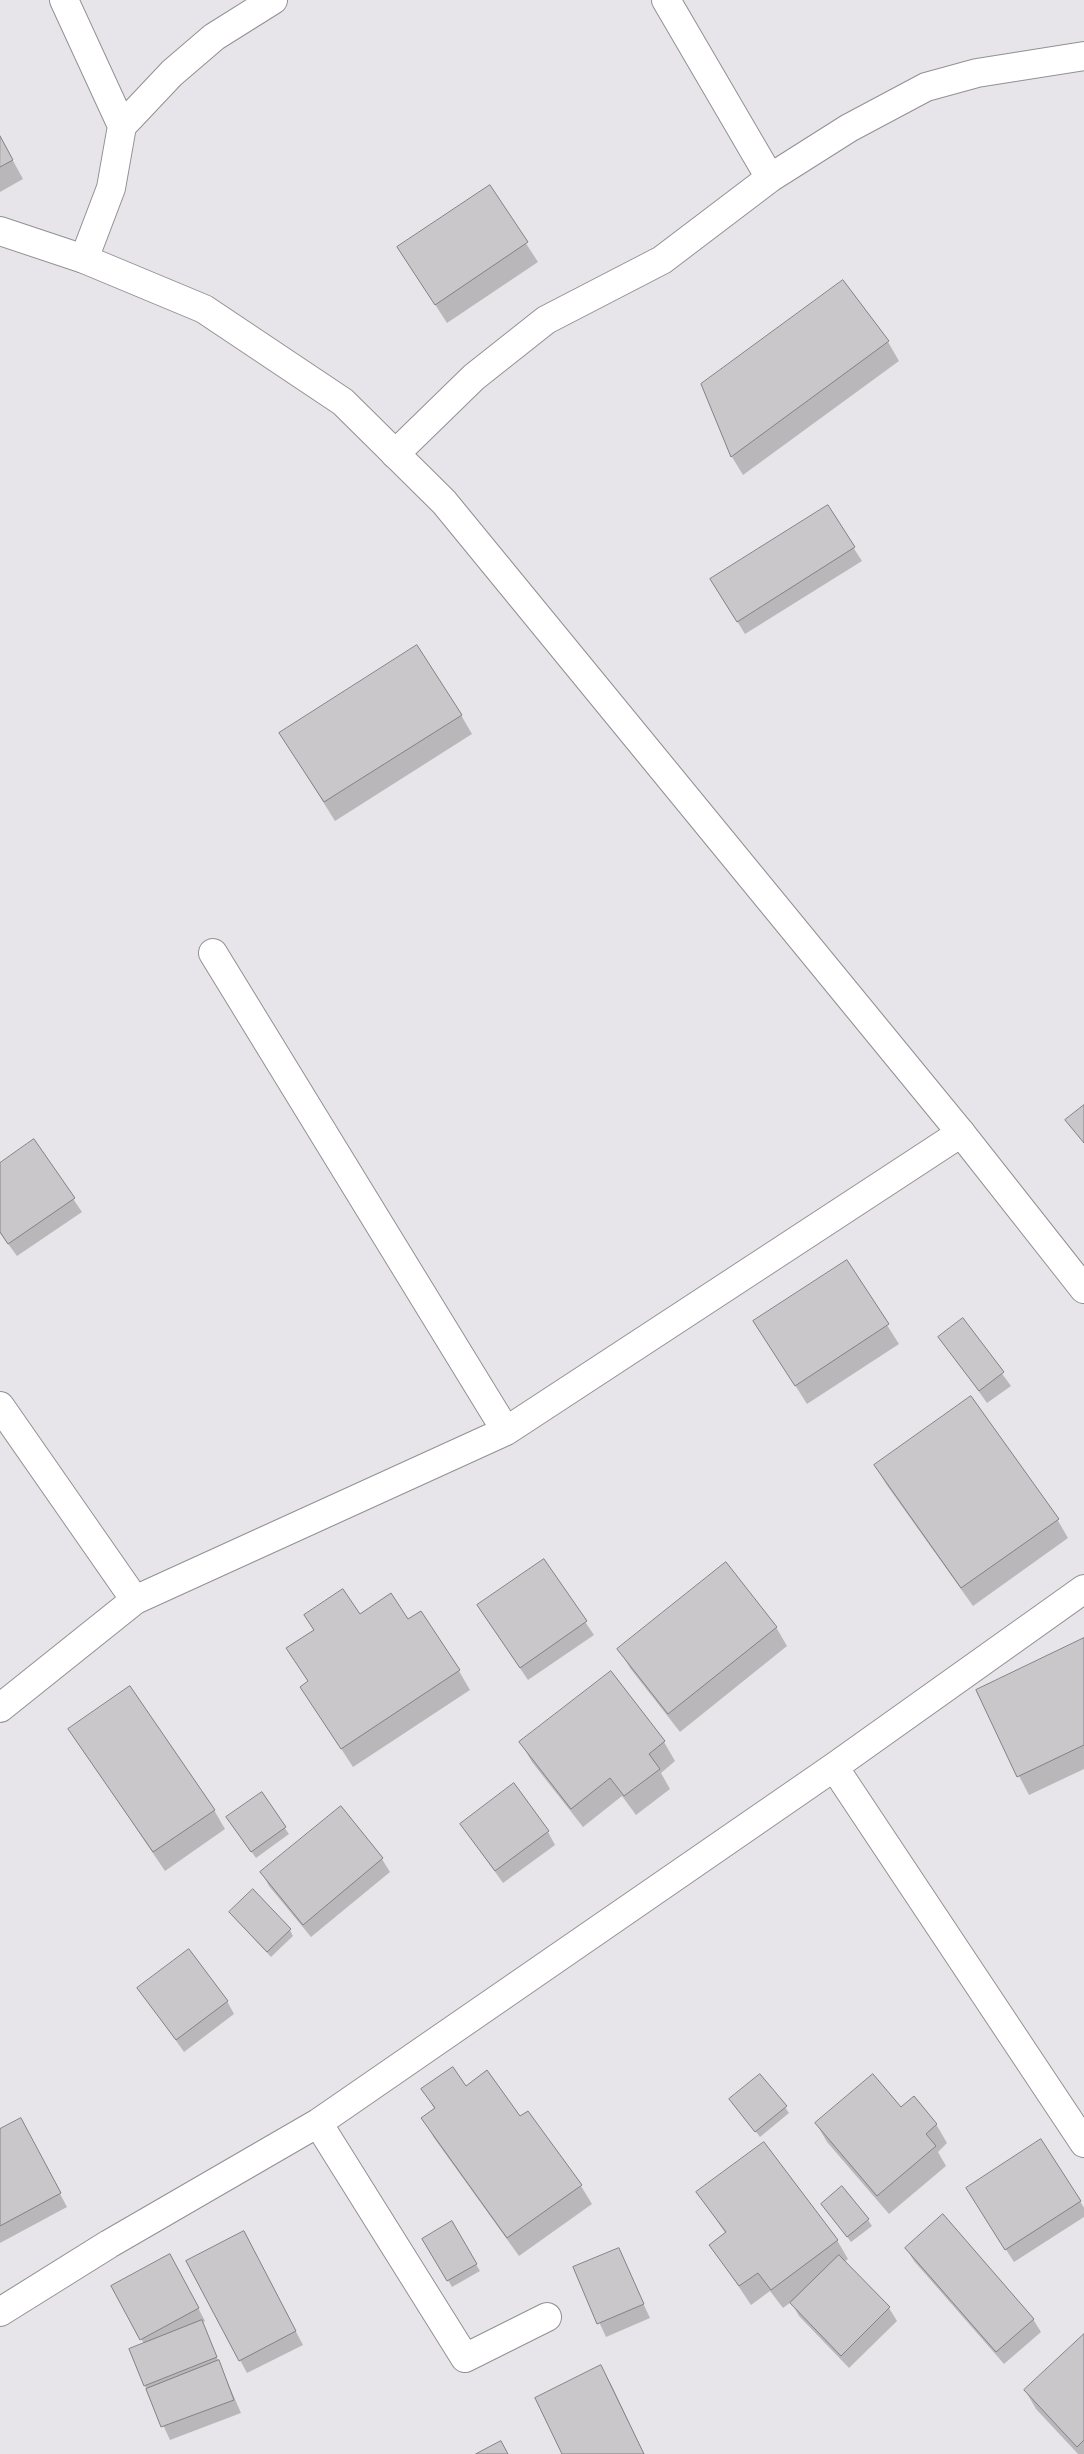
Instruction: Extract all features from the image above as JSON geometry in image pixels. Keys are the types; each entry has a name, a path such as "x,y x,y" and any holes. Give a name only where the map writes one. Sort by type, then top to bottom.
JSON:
{"street":[{"path":"64,0 122,126"},
{"path":"84,259 111,188 122,126 172,73 214,36 273,0"},
{"path":"666,0 770,178"},
{"path":"395,454 474,377 546,320 662,260 770,178 849,128 926,87 977,73 1084,56"},
{"path":"0,231 84,259 204,309 343,402 444,502 961,1133 1084,1289"},
{"path":"213,953 506,1431"},
{"path":"0,1708 135,1600 506,1431 961,1133"},
{"path":"0,1406 135,1600"},
{"path":"0,2312 109,2244 318,2122 834,1767 1084,1589"},
{"path":"834,1767 1084,2143"},
{"path":"318,2122 465,2358 547,2317"}],"building":[{"path":"0,136 13,160 0,167"},
{"path":"490,185 528,242 435,305 397,247"},
{"path":"843,280 889,341 731,457 701,384"},
{"path":"828,505 855,547 737,622 710,579"},
{"path":"417,645 462,715 324,802 279,733"},
{"path":"1084,1105 1084,1143 1065,1120"},
{"path":"34,1139 75,1198 8,1244 0,1232 0,1163"},
{"path":"847,1260 889,1324 795,1386 753,1321"},
{"path":"963,1318 1004,1372 979,1391 938,1337"},
{"path":"971,1396 1059,1519 961,1588 874,1465"},
{"path":"544,1559 587,1621 520,1668 477,1605"},
{"path":"726,1562 777,1627 668,1714 617,1649"},
{"path":"343,1589 360,1614 391,1593 408,1619 421,1611 460,1670 341,1749 300,1687 308,1681 286,1648 314,1630 304,1615"},
{"path":"1084,1638 1084,1745 1017,1777 976,1690"},
{"path":"611,1671 665,1741 649,1754 660,1769 624,1796 610,1778 571,1809 519,1742"},
{"path":"130,1686 215,1810 153,1852 68,1729"},
{"path":"514,1783 549,1831 495,1871 460,1824"},
{"path":"262,1792 286,1827 251,1852 226,1817"},
{"path":"341,1806 383,1858 303,1925 260,1872"},
{"path":"253,1889 291,1929 267,1952 229,1912"},
{"path":"189,1949 228,2001 176,2040 137,1988"},
{"path":"453,2067 466,2086 487,2070 520,2116 528,2111 582,2185 507,2238 421,2118 435,2108 421,2089"},
{"path":"760,2074 787,2106 755,2132 729,2099"},
{"path":"873,2074 901,2107 914,2096 937,2124 926,2134 936,2146 877,2196 815,2123"},
{"path":"21,2118 61,2193 0,2226 0,2129"},
{"path":"1041,2139 1081,2201 1005,2250 966,2188"},
{"path":"764,2142 838,2240 771,2290 758,2273 739,2286 709,2245 726,2232 696,2192"},
{"path":"842,2186 869,2219 847,2237 821,2204"},
{"path":"943,2214 1034,2319 996,2352 905,2248"},
{"path":"452,2221 477,2264 447,2281 422,2239"},
{"path":"244,2231 296,2331 239,2361 186,2261"},
{"path":"619,2248 644,2304 597,2324 573,2267"},
{"path":"170,2254 199,2308 140,2340 111,2286"},
{"path":"839,2255 890,2307 841,2356 790,2303"},
{"path":"202,2320 217,2357 144,2386 129,2349"},
{"path":"1084,2334 1084,2440 1077,2447 1024,2390"},
{"path":"219,2360 234,2400 161,2427 146,2389"},
{"path":"601,2365 644,2454 562,2454 535,2398"},
{"path":"501,2441 508,2454 476,2454"}]}
